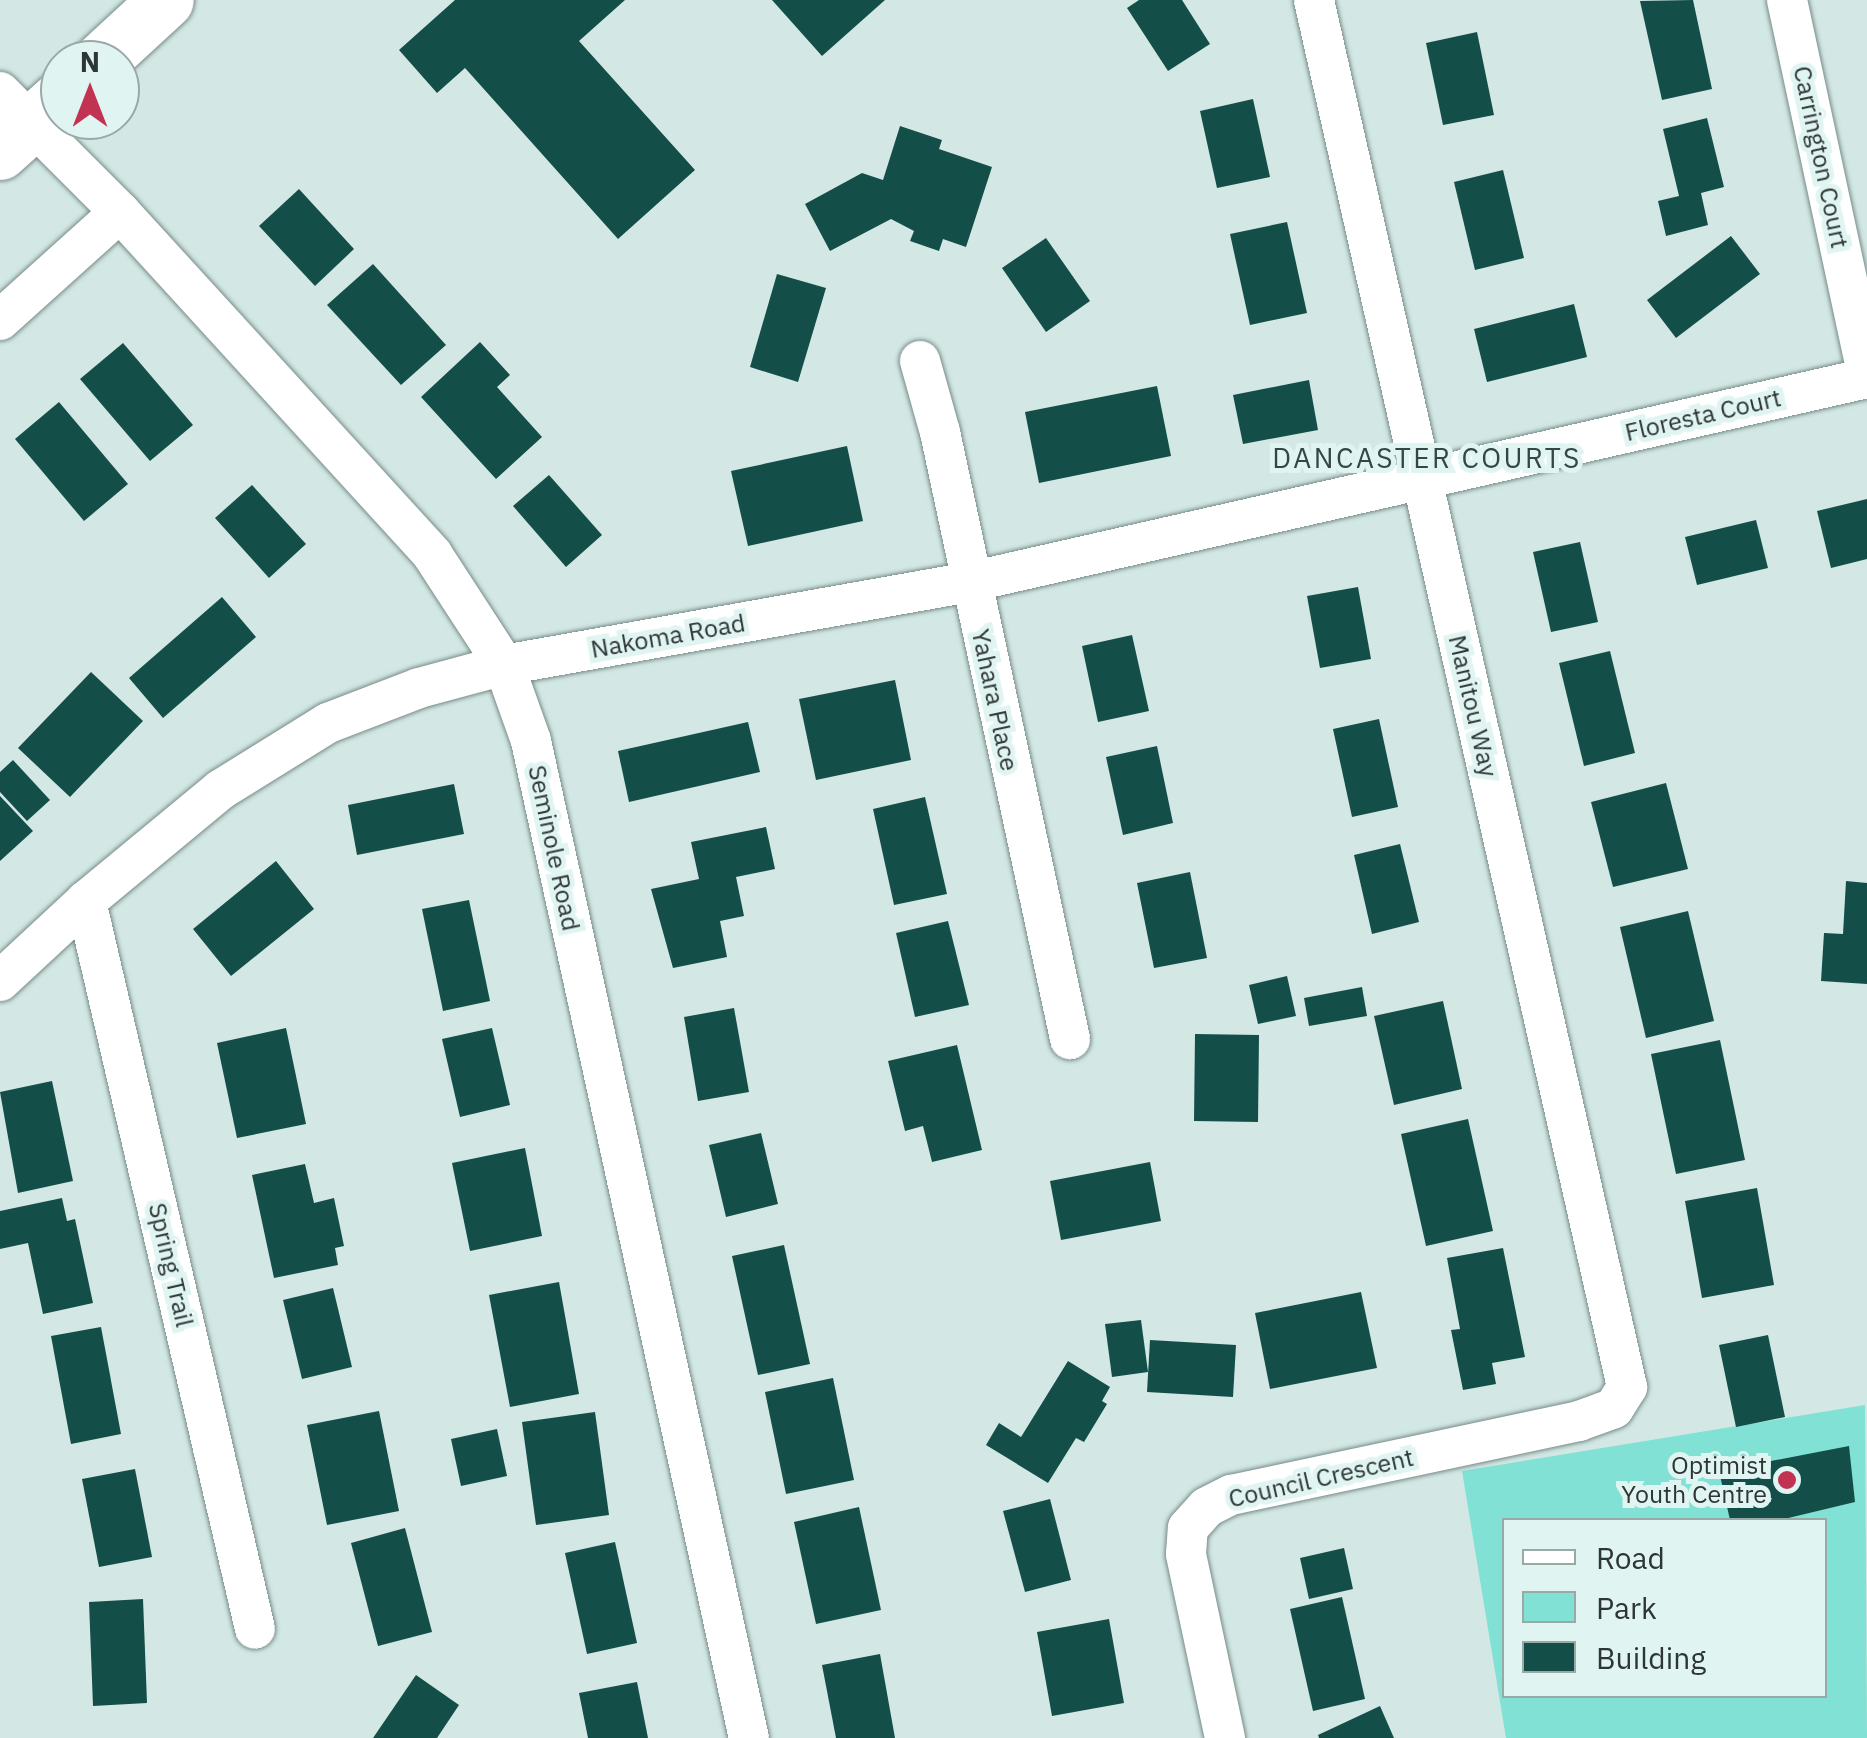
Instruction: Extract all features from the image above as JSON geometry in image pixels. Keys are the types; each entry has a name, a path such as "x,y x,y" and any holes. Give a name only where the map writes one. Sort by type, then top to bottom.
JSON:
{"main road":[{"path":"123,40 166,0"}],"street":[{"name":"Manitou Way","path":"1314,0 1627,1387 1614,1408"},
{"name":"Carrington Court","path":"1787,0 1867,375"},
{"name":"Seminole Road","path":"22,117 120,212 432,554 504,665 531,742 748,1738"},
{"path":"0,320 120,212"},
{"name":"Yahara Place","path":"920,361 940,432 1070,1039"},
{"name":"Floresta Court","path":"1422,479 1867,375"},
{"name":"Nakoma Road","path":"0,982 86,900 220,790 328,723 418,688 504,665 970,582 1422,479"},
{"name":"Spring Trail","path":"86,900 256,1629"},
{"name":"Council Crescent","path":"1225,1738 1186,1554 1188,1528 1208,1506 1231,1495 1579,1421 1614,1408"}],"green space":[{"path":"1865,1405 1867,1738 1506,1738 1462,1471"}],"building":[{"path":"455,0 625,0 579,41 695,170 618,239 465,68 437,93 399,50"},
{"path":"772,0 885,0 822,56"},
{"path":"1139,0 1182,0 1210,44 1168,71 1127,8"},
{"path":"1693,0 1712,89 1662,100 1640,1"},
{"path":"1477,32 1494,115 1443,125 1426,43"},
{"path":"1253,99 1270,177 1217,188 1200,111"},
{"path":"1707,118 1724,187 1701,193 1708,225 1666,236 1658,201 1679,196 1663,129"},
{"path":"900,126 942,140 939,149 992,167 966,247 943,239 939,251 910,241 914,231 891,219 830,251 805,204 862,173 883,180"},
{"path":"1503,170 1524,258 1475,270 1454,182"},
{"path":"299,189 354,249 315,286 259,226"},
{"path":"1287,222 1307,313 1250,325 1230,234"},
{"path":"1731,236 1760,274 1676,338 1647,300"},
{"path":"1046,238 1090,301 1046,332 1002,268"},
{"path":"373,264 446,345 401,385 327,305"},
{"path":"777,274 826,288 798,382 750,367"},
{"path":"1574,304 1587,357 1487,382 1474,329"},
{"path":"480,342 510,375 497,387 542,437 496,479 421,397"},
{"path":"123,343 193,425 150,461 80,379"},
{"path":"1309,380 1318,430 1243,444 1233,395"},
{"path":"1157,386 1171,456 1039,483 1025,412"},
{"path":"59,402 128,484 84,521 15,439"},
{"path":"847,446 863,521 748,546 731,471"},
{"path":"549,475 602,535 566,567 513,506"},
{"path":"252,485 306,544 269,578 215,518"},
{"path":"1867,499 1867,559 1831,568 1817,511"},
{"path":"1756,520 1768,568 1697,585 1685,537"},
{"path":"1580,542 1598,622 1551,632 1533,552"},
{"path":"1358,587 1371,659 1320,668 1307,596"},
{"path":"222,597 256,637 163,718 129,678"},
{"path":"1132,635 1149,711 1098,722 1082,646"},
{"path":"1610,651 1635,753 1584,766 1559,663"},
{"path":"91,672 143,721 70,797 18,748"},
{"path":"895,680 911,760 816,780 799,699"},
{"path":"1379,719 1398,807 1352,817 1333,729"},
{"path":"748,722 760,772 629,802 618,751"},
{"path":"1157,746 1173,823 1123,835 1106,757"},
{"path":"13,760 50,800 27,821 0,792 0,772"},
{"path":"1666,783 1688,869 1613,887 1591,802"},
{"path":"454,784 464,834 357,855 348,805"},
{"path":"0,796 33,831 0,861"},
{"path":"925,797 947,894 894,905 873,809"},
{"path":"766,827 775,869 736,877 744,916 720,921 727,957 673,968 651,889 699,879 691,842"},
{"path":"1400,844 1419,922 1372,934 1354,855"},
{"path":"276,861 314,909 231,976 193,929"},
{"path":"1190,872 1207,958 1154,968 1137,883"},
{"path":"1846,881 1867,883 1867,984 1821,981 1824,933 1843,934"},
{"path":"469,900 490,1001 443,1011 422,909"},
{"path":"1688,911 1714,1021 1646,1038 1620,927"},
{"path":"948,921 969,1005 915,1017 896,933"},
{"path":"1287,976 1296,1016 1258,1024 1249,985"},
{"path":"1362,987 1367,1016 1309,1026 1304,998"},
{"path":"1443,1001 1462,1089 1394,1105 1374,1016"},
{"path":"734,1008 749,1092 698,1101 684,1017"},
{"path":"286,1028 306,1124 237,1138 217,1043"},
{"path":"492,1028 510,1105 460,1117 442,1039"},
{"path":"1195,1034 1259,1035 1258,1122 1194,1121"},
{"path":"1720,1040 1745,1160 1676,1174 1651,1054"},
{"path":"957,1045 982,1150 932,1162 923,1126 905,1131 888,1061"},
{"path":"52,1081 73,1181 18,1193 0,1092"},
{"path":"1468,1119 1493,1231 1426,1246 1401,1134"},
{"path":"761,1133 778,1204 726,1217 709,1145"},
{"path":"525,1148 542,1236 470,1251 452,1163"},
{"path":"1150,1162 1161,1221 1061,1240 1050,1181"},
{"path":"305,1164 314,1203 334,1198 344,1246 335,1248 338,1265 274,1278 252,1175"},
{"path":"1757,1188 1774,1285 1702,1298 1685,1201"},
{"path":"62,1198 67,1221 75,1219 93,1303 43,1314 28,1243 0,1249 0,1211"},
{"path":"784,1245 810,1364 758,1375 732,1256"},
{"path":"1503,1248 1525,1357 1492,1363 1496,1384 1463,1390 1451,1330 1460,1329 1447,1258"},
{"path":"559,1282 579,1394 510,1407 489,1295"},
{"path":"333,1288 352,1367 302,1379 283,1300"},
{"path":"1361,1292 1377,1368 1270,1389 1255,1313"},
{"path":"1141,1320 1148,1372 1112,1377 1105,1324"},
{"path":"101,1327 121,1434 71,1444 51,1336"},
{"path":"1768,1335 1785,1417 1736,1427 1719,1345"},
{"path":"1150,1340 1236,1345 1233,1397 1147,1392"},
{"path":"1068,1361 1110,1387 1102,1401 1107,1404 1084,1442 1076,1438 1048,1483 986,1445 999,1423 1021,1437"},
{"path":"833,1378 854,1480 786,1494 765,1392"},
{"path":"379,1411 399,1511 327,1525 307,1425"},
{"path":"595,1412 609,1515 536,1525 522,1422"},
{"path":"497,1429 507,1476 461,1486 451,1439"},
{"name":"Optimist Youth Centre","path":"1849,1446 1855,1502 1788,1518 1730,1518 1719,1471"},
{"path":"135,1469 152,1557 99,1567 82,1479"},
{"path":"1050,1499 1071,1580 1025,1592 1003,1511"},
{"path":"859,1507 881,1610 816,1624 794,1522"},
{"path":"405,1528 432,1632 378,1646 351,1543"},
{"path":"615,1542 637,1643 587,1654 565,1553"},
{"path":"1344,1548 1353,1589 1309,1599 1300,1558"},
{"path":"1342,1597 1365,1699 1313,1711 1290,1609"},
{"path":"143,1599 147,1703 93,1706 89,1602"},
{"path":"1109,1619 1124,1703 1052,1716 1037,1632"},
{"path":"880,1654 895,1738 836,1738 822,1665"},
{"path":"416,1675 459,1705 437,1738 373,1738"},
{"path":"637,1682 648,1738 588,1738 579,1693"},
{"path":"1380,1706 1394,1738 1319,1738 1318,1735"}],"place":[{"name":"Optimist Youth Centre","path":"1787,1480"}],"district":[{"name":"DANCASTER COURTS","path":"1427,458"}]}
